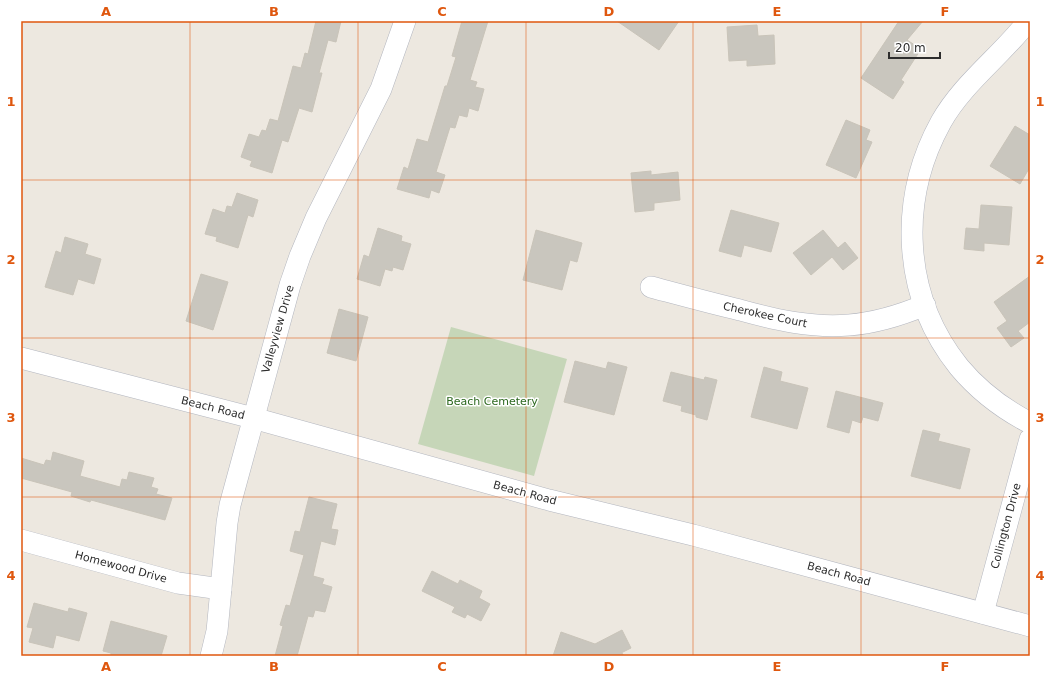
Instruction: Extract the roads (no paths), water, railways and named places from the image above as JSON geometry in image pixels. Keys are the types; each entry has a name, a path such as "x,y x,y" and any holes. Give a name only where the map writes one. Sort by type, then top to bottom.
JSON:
{"street":[{"name":"Valleyview Drive","path":"211,656 217,631 230,505 253,418 300,256 328,192 381,89 405,21"},
{"path":"1028,21 1020,32 970,84 955,102 930,143 921,166 915,190 912,217 912,241 913,260 925,305 932,324 946,349 960,367 989,397 1030,423"},
{"name":"Cherokee Court","path":"651,287 775,319 800,324 815,325 848,326 872,322 906,313 925,305"},
{"name":"Beach Road","path":"21,358 253,418 549,500 694,535 1030,626"},
{"name":"Collington Drive","path":"983,613 1030,440"},
{"name":"Homewood Drive","path":"21,540 178,583 221,589"}],"park label":[{"name":"Beach Cemetery","path":"492,401"}]}
